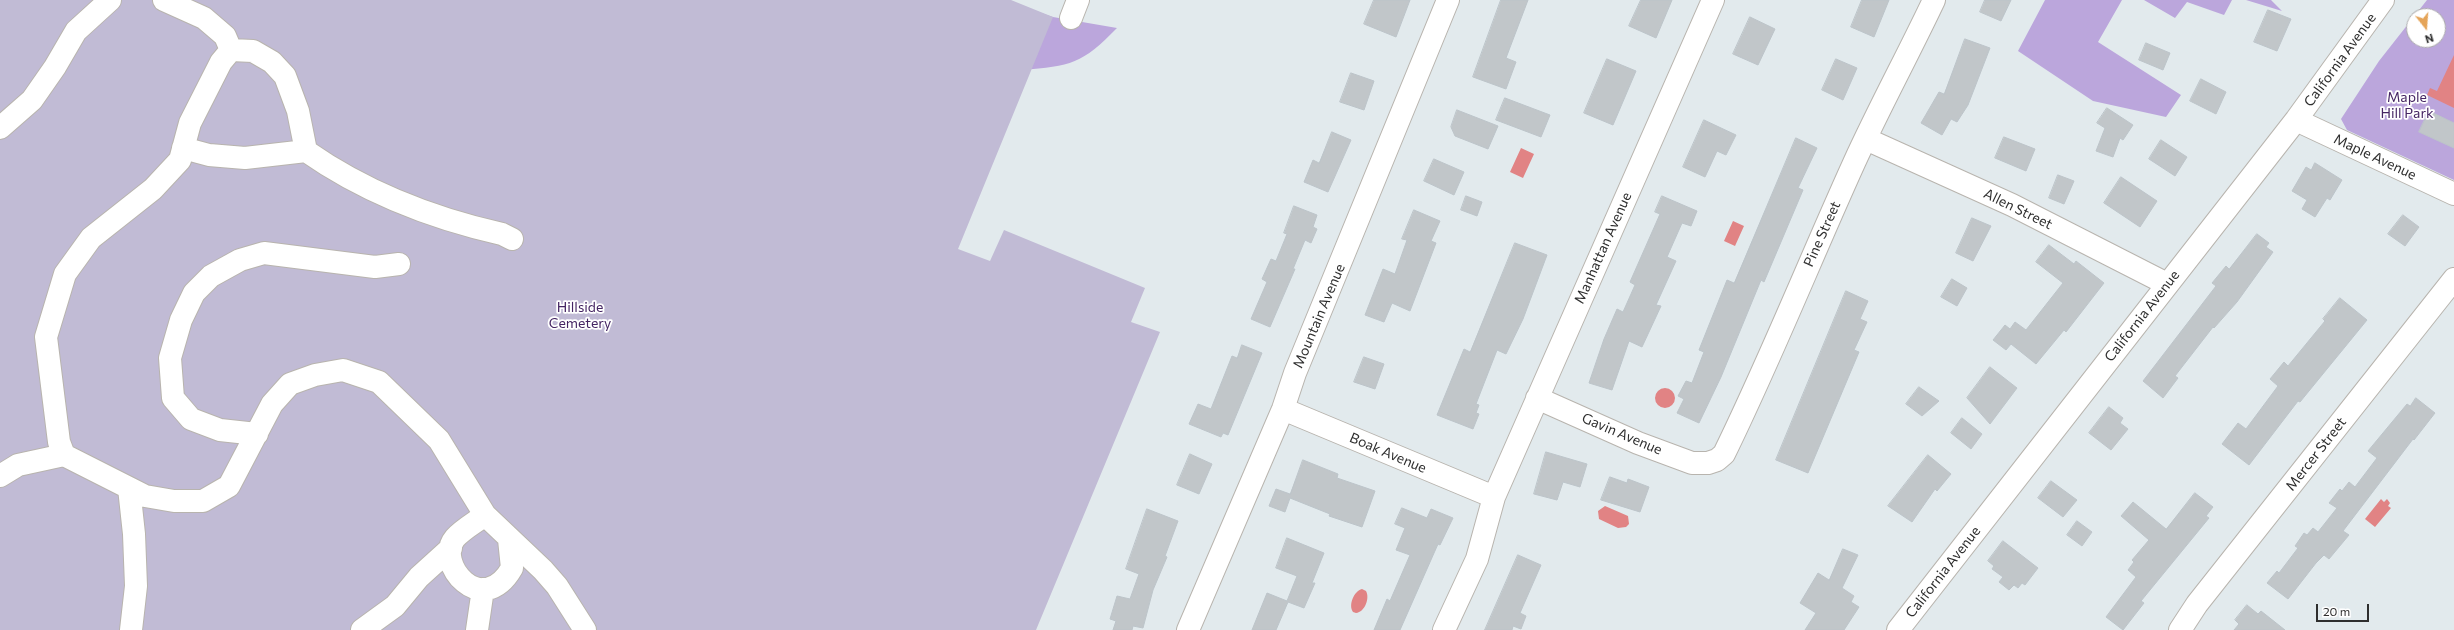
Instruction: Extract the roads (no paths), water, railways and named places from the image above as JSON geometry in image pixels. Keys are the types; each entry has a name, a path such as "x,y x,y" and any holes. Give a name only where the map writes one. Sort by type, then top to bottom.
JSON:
{"street":[{"path":"0,128 32,100 55,67 76,31 110,0"},
{"path":"164,0 204,18 225,36 231,50"},
{"name":"Mountain Avenue","path":"1188,630 1283,409 1295,373 1448,0"},
{"name":"Manhattan Avenue","path":"1444,630 1476,559 1494,497 1713,0"},
{"name":"Pine Street","path":"1708,463 1717,460 1724,454 1763,374 1804,274 1866,139 1934,0"},
{"name":"California Avenue","path":"1898,630 2296,120 2383,0"},
{"path":"64,455 60,442 46,337 65,274 92,238 153,189 180,160 190,124 221,62 231,50"},
{"path":"231,50 253,50 272,62 285,76 298,111 306,151"},
{"name":"Maple Avenue","path":"2296,120 2454,194"},
{"name":"Allen Street","path":"1866,139 2012,205 2167,284"},
{"path":"183,148 209,155 245,158 306,151 343,176 433,217 502,234 512,239"},
{"path":"257,434 220,430 191,419 174,398 170,358 181,320 194,293 212,276 240,260 264,253 375,267 399,264"},
{"name":"Mercer Street","path":"2180,630 2197,604 2454,279"},
{"path":"0,476 18,465 64,455 145,496 174,501 203,501 229,486 272,404 290,384 315,375 343,370 379,382 439,440 466,474 485,515 543,570 557,586 585,630"},
{"name":"Gavin Avenue","path":"1537,398 1638,443 1692,463 1708,463"},
{"name":"Boak Avenue","path":"1283,409 1494,497"},
{"path":"129,488 134,534 136,586 131,630"},
{"path":"485,515 456,537 451,548 449,558 454,570 466,582 483,589 496,587 502,583 512,568 509,539"},
{"path":"362,630 395,606 419,577 451,548"},
{"path":"477,630 483,589"}],"park label":[{"name":"Maple Hill Park","path":"2407,106"},
{"name":"Hillside Cemetery","path":"580,316"}]}
